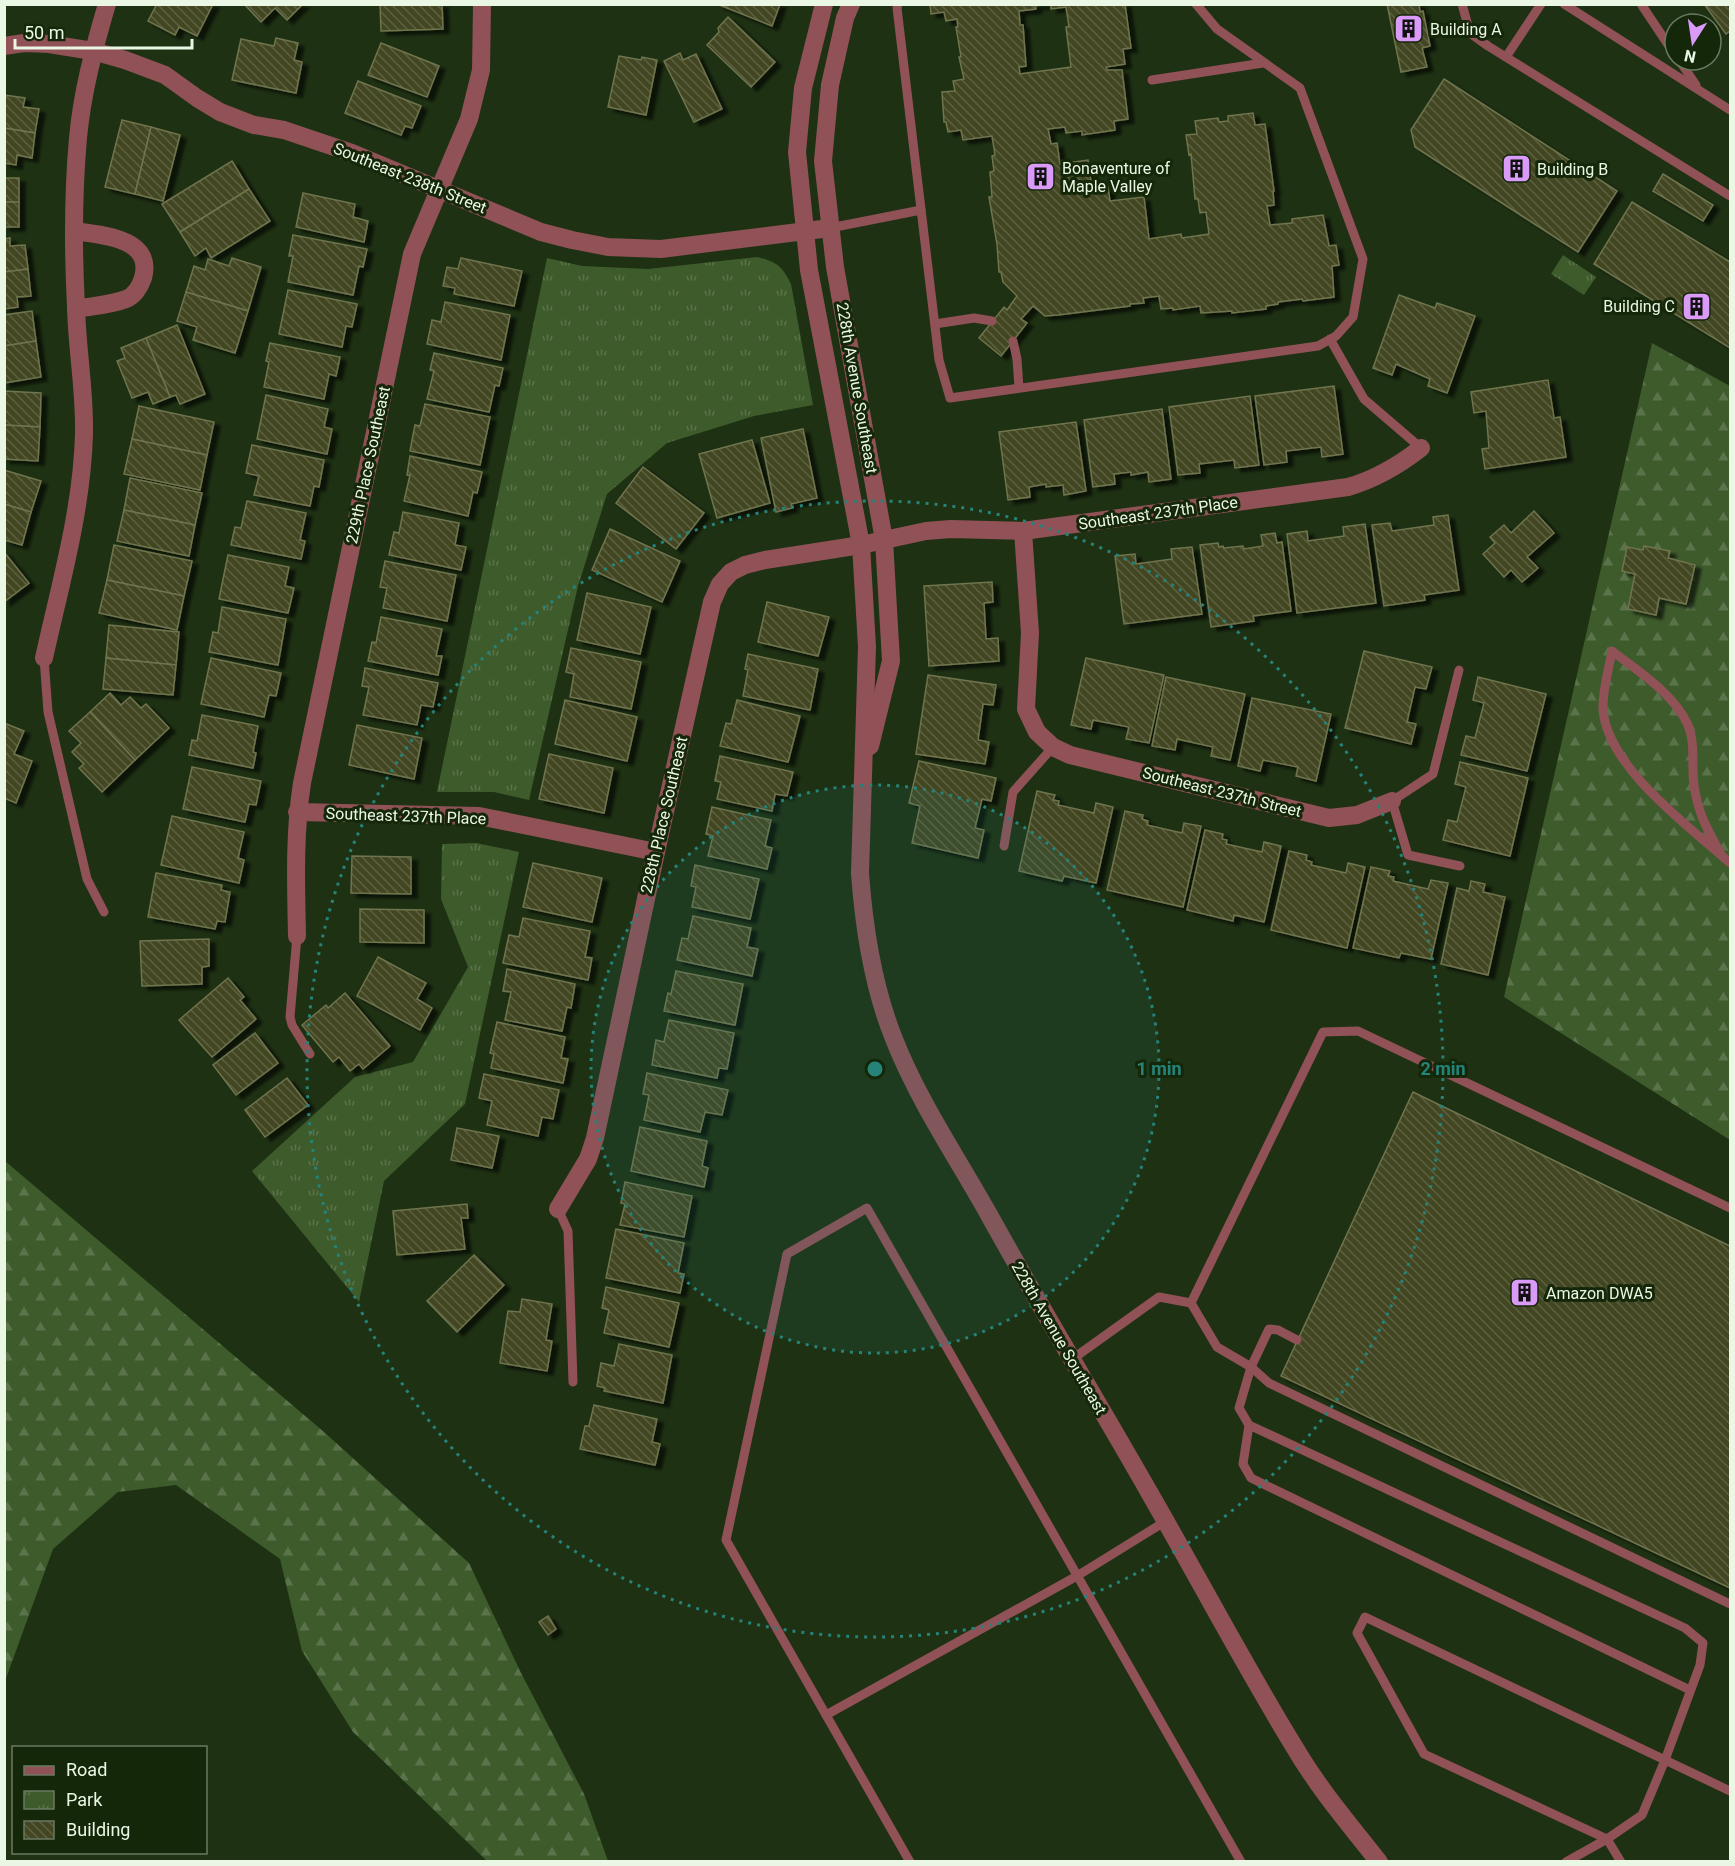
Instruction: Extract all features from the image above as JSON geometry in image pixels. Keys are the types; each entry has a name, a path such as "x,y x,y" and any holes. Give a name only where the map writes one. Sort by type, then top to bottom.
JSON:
{"street":[{"path":"44,658 71,537 84,434 76,309 74,231 78,136 93,51 107,4"},
{"name":"229th Place Southeast","path":"297,936 295,855 297,812 412,254 474,102 481,70 482,4"},
{"name":"228th Avenue Southeast","path":"824,4 803,88 797,152 809,270 861,545 867,647 860,840 862,908 881,1003 893,1038 919,1091 1295,1750 1329,1800 1379,1862"},
{"name":"228th Avenue Southeast","path":"851,4 845,18 830,85 823,162 830,228 884,540 891,661 864,771"},
{"name":"Southeast 238th Street","path":"4,46 24,43 49,44 93,51 125,60 165,75 212,107 246,122 284,130 352,153 541,232 572,240 608,247 661,249 830,228"},
{"path":"74,231 117,237 135,247 142,259 144,271 142,282 136,292 127,299 76,309"},
{"name":"Southeast 237th Place","path":"884,540 926,531 951,529 1023,531 1348,487 1370,481 1396,468 1421,448"},
{"path":"1023,531 1030,633 1026,709 1029,720 1037,732 1053,747"},
{"name":"228th Place Southeast","path":"558,1209 588,1158 595,1138 712,602 720,584 731,572 765,560 884,540"},
{"name":"Southeast 237th Street","path":"1053,747 1070,755 1329,818 1357,815 1392,801"},
{"name":"Southeast 237th Place","path":"297,812 479,816 656,852"}],"lane":[{"path":"898,4 934,324 939,360 950,398 1318,346 1336,336 1353,317 1363,259 1299,88 1217,29 1196,4"},
{"path":"1462,4 1470,33 1731,196"},
{"path":"1506,57 1541,4"},
{"path":"1564,4 1731,110"},
{"path":"1641,4 1663,37"},
{"path":"1152,80 1263,63"},
{"path":"1686,72 1699,90"},
{"path":"830,228 921,210"},
{"path":"934,324 974,318 992,321"},
{"path":"1330,339 1364,399 1421,448"},
{"path":"1013,342 1019,388"},
{"path":"1721,854 1701,819 1694,783 1693,747 1688,725 1674,705 1654,684 1612,651 1603,708 1607,732 1624,763 1648,789 1731,863"},
{"path":"44,658 48,712 87,879 104,912"},
{"path":"1459,670 1433,774 1392,801 1407,855 1460,866"},
{"path":"1004,846 1013,792 1053,747"},
{"path":"297,936 289,1007 290,1017 292,1026 310,1054"},
{"path":"1191,1303 1323,1032 1358,1031 1731,1208"},
{"path":"910,1862 726,1540 787,1254 867,1208 1240,1862"},
{"path":"558,1209 568,1231 573,1383"},
{"path":"1071,1360 1159,1297 1191,1303 1217,1347 1251,1367 1269,1383 1731,1604"},
{"path":"1298,1340 1278,1330 1269,1329 1251,1367 1239,1408 1249,1425 1685,1628 1703,1643 1700,1665 1642,1815 1607,1839 1566,1862"},
{"path":"1249,1425 1243,1464 1251,1478 1690,1690"},
{"path":"826,1715 1077,1576 1166,1521"},
{"path":"1621,1862 1607,1839 1425,1754 1358,1633 1365,1617 1731,1791"}],"green space":[{"path":"1563,255 1596,277 1584,295 1551,274"},
{"path":"757,257 778,266 791,284 813,405 754,416 667,443 607,494 578,586 529,800 494,792 437,792 547,258 582,266 648,269"},
{"path":"1652,343 1730,386 1730,1140 1504,997"},
{"path":"476,843 519,852 465,1104 384,1181 359,1302 252,1171 355,1077 413,1062 468,967 441,899 442,844"},
{"path":"5,1161 324,1432 469,1563 520,1671 584,1794 608,1861 487,1861 353,1732 302,1651 280,1559 176,1485 118,1492 53,1549 5,1681"}],"building":[{"path":"157,4 213,4 197,36 179,27 175,35 148,21"},
{"path":"244,4 303,4 287,20 275,8 261,22"},
{"path":"380,4 442,4 443,29 381,31"},
{"path":"717,4 780,4 772,26"},
{"name":"Bonaventure of Maple Valley","path":"930,4 1047,4 1035,6 1036,9 1019,11 1020,25 1023,25 1026,66 1019,67 1020,74 1071,67 1066,7 1051,9 1051,4 1125,4 1131,48 1123,49 1125,64 1106,67 1107,70 1122,70 1128,119 1114,121 1115,130 1082,135 1082,131 1066,133 1065,127 1048,129 1051,144 1057,143 1060,164 1088,160 1092,189 1108,187 1110,201 1144,197 1149,239 1181,234 1182,238 1209,234 1206,212 1200,213 1198,199 1195,199 1191,154 1189,155 1186,135 1197,134 1195,121 1218,118 1219,122 1228,121 1228,116 1253,113 1255,125 1265,124 1274,191 1274,205 1267,206 1270,225 1292,223 1292,219 1323,215 1329,246 1336,245 1339,265 1332,266 1334,297 1278,302 1278,304 1266,306 1266,309 1232,313 1232,311 1201,313 1200,306 1173,310 1173,308 1161,309 1159,296 1143,298 1144,303 1130,304 1130,306 1058,315 1045,316 1033,306 1021,319 1027,323 1001,356 979,338 1004,307 1007,310 1017,296 1003,282 1001,272 999,272 989,197 992,197 990,172 994,171 992,156 995,155 992,136 963,140 961,130 948,132 946,122 944,122 942,92 955,91 953,81 964,79 959,57 961,57 956,27 958,27 957,19 946,21 944,12 931,14"},
{"name":"Building A","path":"1387,4 1419,4 1420,12 1423,11 1430,46 1422,48 1427,67 1401,72"},
{"path":"1704,4 1730,4 1730,31 1726,34 1723,30 1723,12 1710,12"},
{"path":"728,17 775,62 751,87 707,45 719,32 718,28"},
{"path":"276,38 298,43 294,60 302,62 296,93 232,80 241,39 274,46"},
{"path":"381,43 439,66 427,97 368,75"},
{"path":"680,53 683,60 696,54 722,109 694,122 664,61"},
{"path":"619,56 657,60 646,115 608,107"},
{"name":"Building B","path":"1444,79 1617,191 1578,252 1415,147 1411,130"},
{"path":"358,81 421,106 412,128 405,126 401,135 345,113"},
{"path":"4,95 25,98 23,107 39,109 35,133 4,128"},
{"path":"122,120 151,127 135,194 105,187"},
{"path":"151,127 180,135 163,201 135,194"},
{"path":"4,128 35,133 32,158 17,155 16,165 4,163"},
{"path":"232,161 249,189 180,232 162,204"},
{"path":"1663,174 1713,205 1703,221 1653,191"},
{"path":"4,178 19,178 19,202 4,202"},
{"path":"249,189 270,221 211,258 206,248 195,256 180,232"},
{"path":"303,193 355,204 353,217 368,221 364,242 296,227"},
{"path":"4,202 19,202 19,227 4,227"},
{"name":"Building C","path":"1632,202 1730,262 1730,348 1594,264"},
{"path":"293,235 367,249 363,267 359,266 353,295 288,282 293,256 289,256"},
{"path":"10,238 10,246 25,245 28,269 4,272 4,239"},
{"path":"232,258 261,267 248,311 186,292 194,266 205,270 208,259 229,266"},
{"path":"461,258 522,271 514,306 454,294 455,288 443,286 447,267 458,269"},
{"path":"28,269 31,296 17,297 18,307 4,309 4,272"},
{"path":"288,290 357,304 352,327 346,326 342,347 279,334"},
{"path":"186,292 248,311 235,353 193,340 197,327 177,321"},
{"path":"1399,295 1435,308 1437,303 1475,316 1447,393 1428,386 1430,379 1396,364 1392,375 1373,368"},
{"path":"445,302 510,315 501,360 427,344 432,320 441,322"},
{"path":"32,311 36,341 4,346 4,315"},
{"path":"177,325 205,394 180,404 176,395 170,397 146,338"},
{"path":"146,338 170,397 153,404 148,392 132,398 117,361 125,358 121,348"},
{"path":"36,341 41,377 4,383 4,346"},
{"path":"270,343 340,357 336,376 329,374 324,399 264,387"},
{"path":"434,353 503,368 499,386 495,385 489,412 427,399 434,371 430,370"},
{"path":"1548,380 1554,418 1560,417 1566,457 1485,469 1482,449 1489,448 1486,411 1474,413 1471,392"},
{"path":"1334,386 1343,454 1322,457 1321,447 1286,451 1287,462 1264,465 1255,396"},
{"path":"4,391 41,393 40,427 4,425"},
{"path":"266,395 328,409 324,427 332,429 327,454 257,439"},
{"path":"1250,396 1259,465 1235,468 1234,460 1199,464 1200,473 1178,475 1169,407"},
{"path":"425,404 490,417 480,465 410,451 415,425 420,426"},
{"path":"139,406 214,422 207,455 132,439"},
{"path":"1162,409 1171,479 1149,482 1148,472 1131,475 1131,472 1114,474 1115,484 1093,487 1084,420"},
{"path":"1076,422 1086,491 1064,495 1063,485 1046,487 1046,484 1029,487 1030,497 1008,500 999,432"},
{"path":"4,425 40,427 38,461 4,459"},
{"path":"803,429 817,498 791,504 792,508 776,512 761,438"},
{"path":"132,439 207,455 200,490 124,474"},
{"path":"752,440 770,503 717,518 699,454"},
{"path":"252,445 324,460 319,487 314,486 310,506 254,495 259,476 246,473"},
{"path":"410,456 482,472 477,493 473,492 468,516 404,501 410,475 407,475"},
{"path":"643,467 704,513 676,549 616,503"},
{"path":"4,470 41,481 31,512 4,504"},
{"path":"130,478 202,493 195,525 124,510"},
{"path":"247,501 306,513 300,540 305,541 301,559 231,545 235,527 241,528"},
{"path":"4,504 31,512 22,545 4,540"},
{"path":"124,510 195,525 189,556 117,541"},
{"path":"1534,511 1554,533 1527,557 1538,568 1522,582 1511,570 1504,577 1483,554 1495,543 1490,537 1504,525 1511,533"},
{"path":"403,512 459,523 455,545 466,547 461,570 389,555 394,532 399,533"},
{"path":"1448,515 1459,590 1424,595 1425,600 1384,606 1372,525 1390,523 1392,531 1434,525 1433,517"},
{"path":"1365,524 1376,603 1297,613 1287,534 1307,531 1308,541 1344,536 1343,527"},
{"path":"610,529 680,561 662,602 592,570"},
{"path":"1275,533 1277,543 1282,542 1291,611 1253,616 1254,621 1211,627 1200,545 1218,543 1219,547 1243,546 1244,549 1263,546 1261,535"},
{"path":"114,545 192,561 184,596 107,580"},
{"path":"1644,546 1670,551 1668,558 1695,565 1686,604 1659,598 1656,615 1628,609 1635,574 1622,571 1627,547 1643,550"},
{"path":"1192,547 1202,614 1124,624 1115,556 1135,554 1136,564 1172,559 1171,549"},
{"path":"4,552 29,583 4,602"},
{"path":"228,555 289,567 285,586 294,588 288,613 219,599"},
{"path":"385,561 456,575 447,621 383,608 387,588 380,587"},
{"path":"107,580 184,596 177,630 99,613"},
{"path":"992,582 993,602 984,603 986,639 998,638 999,661 929,666 924,586"},
{"path":"587,593 651,607 640,654 577,640"},
{"path":"767,602 829,617 818,656 758,642"},
{"path":"222,607 286,619 278,665 209,652 213,632 218,633"},
{"path":"381,617 442,629 436,656 442,656 438,675 368,661 372,642 376,643"},
{"path":"109,625 179,632 176,665 106,658"},
{"path":"571,648 641,662 631,709 570,697 574,674 566,672"},
{"path":"1364,651 1432,667 1426,689 1415,687 1407,722 1416,724 1411,744 1345,728"},
{"path":"748,654 818,669 810,710 743,696 748,670 745,669"},
{"path":"106,658 176,665 173,695 103,689"},
{"path":"211,658 281,673 276,696 269,695 264,717 201,704"},
{"path":"1086,658 1164,675 1149,743 1126,739 1129,727 1093,720 1091,729 1071,725"},
{"path":"365,668 438,683 433,707 421,705 417,725 363,715 369,687 362,686"},
{"path":"928,675 996,685 993,705 983,704 978,740 989,742 985,764 916,754"},
{"path":"1166,677 1245,694 1230,760 1211,756 1213,747 1177,739 1175,750 1152,746"},
{"path":"1478,677 1546,694 1527,771 1461,755 1466,736 1475,738 1484,703 1473,700"},
{"path":"110,693 121,705 130,697 141,708 146,704 169,728 135,760 90,712"},
{"path":"1252,698 1331,714 1316,781 1296,776 1298,767 1263,760 1260,771 1238,766"},
{"path":"565,700 637,717 627,761 555,744"},
{"path":"737,700 800,716 788,762 720,746 726,723 731,724"},
{"path":"90,712 135,760 102,792 79,768 84,764 72,752 81,743 69,731"},
{"path":"202,715 258,726 253,752 256,753 253,768 189,755 192,740 197,741"},
{"path":"4,723 24,731 14,754 32,761 16,803 4,798"},
{"path":"357,725 422,738 414,779 349,765"},
{"path":"549,754 613,768 604,813 539,799"},
{"path":"720,756 793,772 787,796 775,794 772,811 717,799 721,782 715,781"},
{"path":"919,761 996,778 991,801 982,799 975,828 984,830 978,858 912,843 920,806 909,803"},
{"path":"1460,762 1528,778 1510,856 1443,840 1448,820 1457,822 1466,787 1455,784"},
{"path":"192,767 261,781 256,805 249,804 245,822 183,809"},
{"path":"1037,791 1055,795 1053,800 1059,801 1058,805 1094,813 1096,803 1113,807 1096,883 1064,876 1062,881 1019,871"},
{"path":"712,807 771,820 765,846 772,848 767,869 708,856 713,836 706,834"},
{"path":"1125,811 1143,815 1142,819 1148,821 1147,825 1182,833 1184,823 1201,826 1183,907 1107,890"},
{"path":"172,816 244,832 238,858 244,860 239,883 161,865"},
{"path":"1205,830 1223,834 1222,839 1227,840 1226,844 1262,852 1264,842 1281,846 1264,922 1234,915 1233,921 1187,910"},
{"path":"1289,851 1307,855 1306,860 1312,862 1311,865 1346,873 1348,863 1365,867 1347,948 1271,930"},
{"path":"352,856 411,857 411,894 351,893"},
{"path":"533,863 602,878 592,922 523,907"},
{"path":"695,865 759,879 750,919 692,907 696,887 691,886"},
{"path":"1371,867 1390,871 1388,876 1394,877 1393,881 1428,889 1431,880 1448,883 1431,959 1401,953 1399,958 1353,948"},
{"path":"156,873 222,885 221,890 230,892 225,922 217,921 215,929 148,917"},
{"path":"1471,881 1485,884 1483,892 1505,897 1488,975 1441,964 1457,888 1469,891"},
{"path":"360,909 424,910 424,943 360,942"},
{"path":"693,916 751,928 747,947 758,949 752,976 677,960 682,938 688,939"},
{"path":"523,918 590,931 585,957 592,958 588,980 503,963 509,935 519,937"},
{"path":"209,939 209,966 202,967 202,984 142,986 140,941"},
{"path":"378,957 426,983 417,999 432,1008 420,1030 357,996"},
{"path":"507,969 575,984 571,1008 567,1007 562,1031 505,1020 511,992 503,991"},
{"path":"676,971 743,984 735,1025 664,1011 668,993 671,994"},
{"path":"228,978 244,997 240,1000 256,1019 212,1057 179,1020"},
{"path":"345,993 390,1046 363,1069 359,1064 350,1071 339,1057 333,1062 302,1025 326,1005 328,1008"},
{"path":"669,1020 734,1033 727,1069 719,1068 717,1078 652,1065 656,1040 664,1042"},
{"path":"497,1022 565,1037 561,1058 568,1059 563,1083 491,1068 494,1054 490,1053"},
{"path":"255,1033 278,1063 236,1095 213,1065"},
{"path":"647,1073 728,1090 722,1115 705,1112 700,1132 644,1120 649,1095 643,1094"},
{"path":"484,1074 559,1090 553,1119 542,1117 538,1136 487,1125 492,1101 479,1098"},
{"path":"287,1078 308,1105 265,1137 245,1110"},
{"name":"Amazon DWA5","path":"1413,1092 1730,1246 1730,1588 1281,1376"},
{"path":"640,1127 707,1141 702,1166 708,1168 704,1187 631,1171"},
{"path":"457,1128 499,1136 492,1168 451,1160"},
{"path":"625,1182 692,1196 684,1237 620,1225 625,1204 621,1203"},
{"path":"467,1204 468,1218 461,1218 465,1249 397,1255 393,1211"},
{"path":"616,1229 684,1243 678,1273 684,1274 680,1293 606,1278"},
{"path":"474,1255 504,1285 457,1332 427,1301"},
{"path":"606,1287 679,1303 669,1347 604,1333 609,1310 602,1308"},
{"path":"522,1299 552,1304 546,1340 552,1341 547,1371 500,1363 508,1311 520,1312"},
{"path":"619,1344 672,1355 663,1403 604,1391 605,1388 597,1386 601,1363 614,1366"},
{"path":"594,1405 657,1419 652,1442 660,1444 655,1465 580,1449 585,1426 589,1426"},
{"path":"548,1616 556,1629 548,1635 539,1622"}],"place":[{"name":"Building A","path":"1409,29"},
{"name":"Building B","path":"1516,169"},
{"name":"Bonaventure of Maple Valley","path":"1041,177"},
{"name":"Building C","path":"1696,306"},
{"name":"Amazon DWA5","path":"1525,1293"}]}
